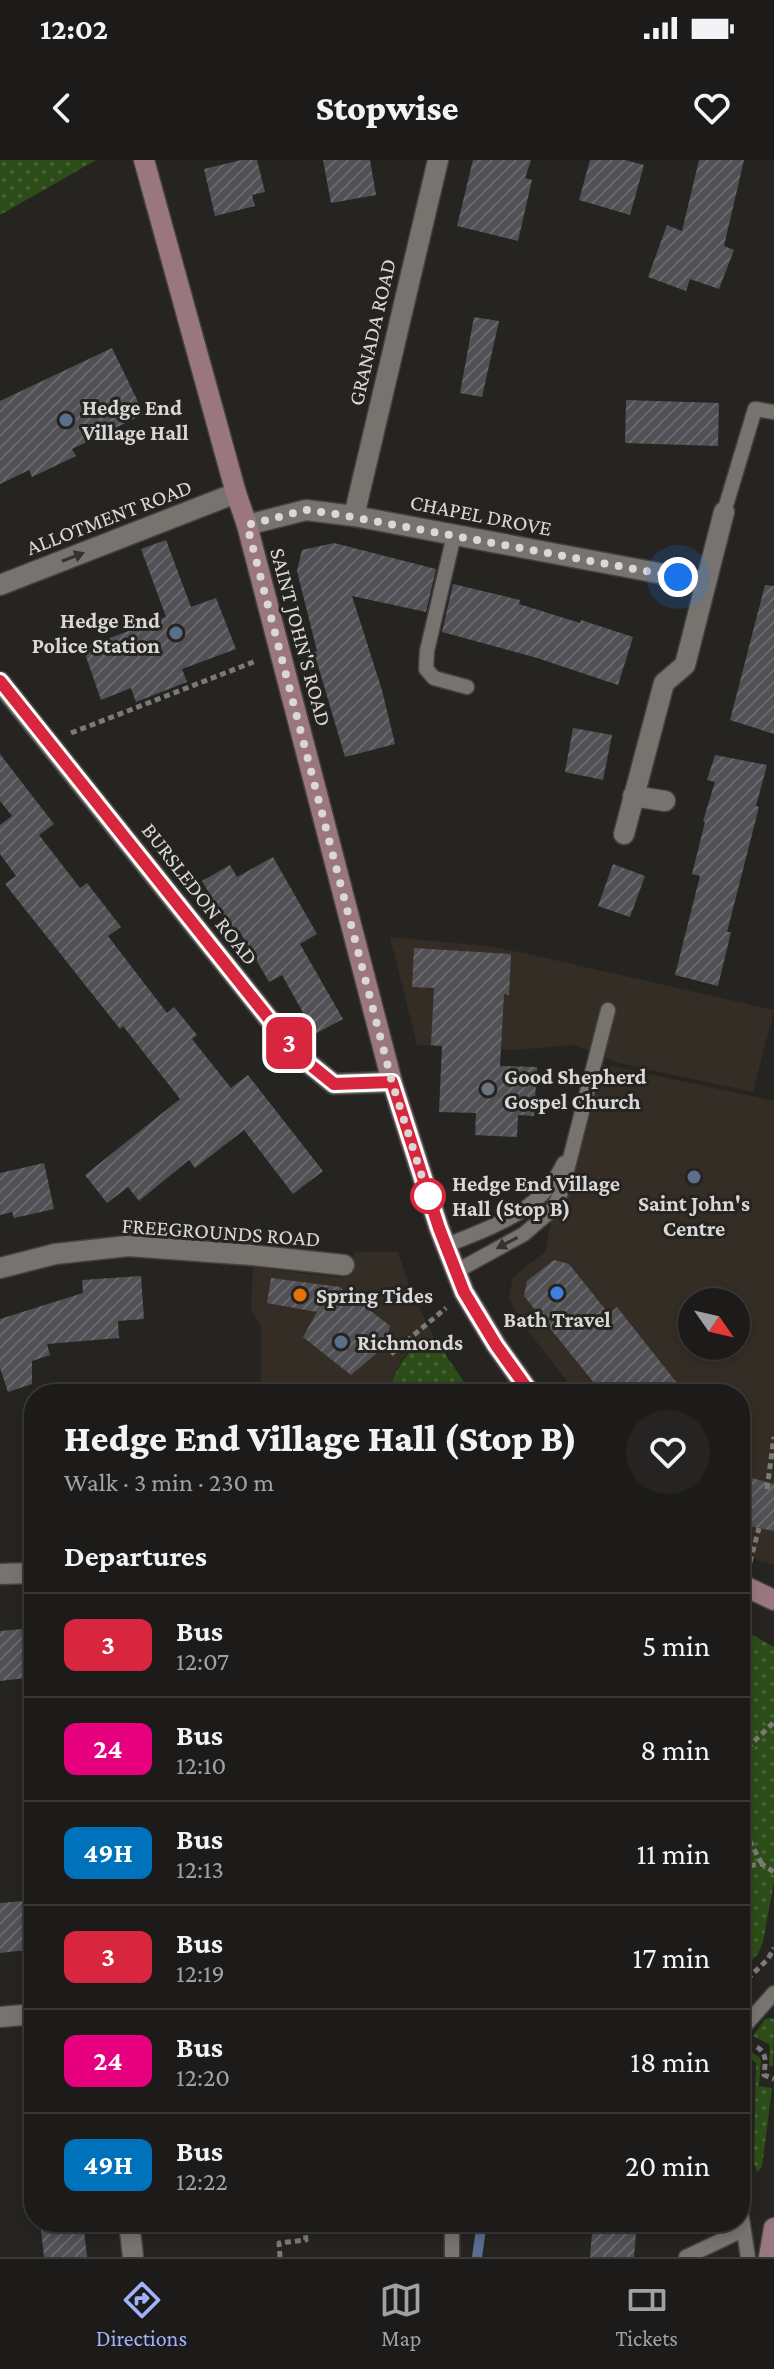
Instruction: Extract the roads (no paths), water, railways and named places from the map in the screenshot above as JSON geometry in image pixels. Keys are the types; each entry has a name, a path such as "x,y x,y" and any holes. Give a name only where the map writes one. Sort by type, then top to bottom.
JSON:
{"main road":[{"name":"SAINT JOHN'S ROAD","path":"144,160 247,525 392,1082 439,1228 464,1292 524,1384"},
{"path":"750,1589 774,1600"},
{"path":"769,2257 774,2228"}],"street":[{"name":"GRANADA ROAD","path":"354,516 438,160"},
{"name":"ALLOTMENT ROAD","path":"0,585 236,493"},
{"name":"CHAPEL DROVE","path":"247,525 306,510 354,516 706,582"},
{"path":"624,834 664,683 685,665 724,512"},
{"name":"BURSLEDON ROAD","path":"0,682 297,1054 334,1084 392,1082"},
{"path":"633,796 665,801"},
{"name":"FREEGROUNDS ROAD","path":"0,1268 55,1254 128,1246 344,1265"},
{"path":"0,1574 24,1573"},
{"path":"0,2017 24,2015"},
{"path":"130,2232 133,2257"}],"lane":[{"path":"724,512 755,409 774,412"},
{"path":"454,535 427,651 426,669 434,678 467,687"},
{"path":"457,1271 524,1234 553,1209 562,1190 608,1010"},
{"path":"447,1245 504,1223 539,1198 558,1175 573,1145"},
{"path":"750,2027 774,1993"},
{"path":"452,2232 452,2257"},
{"path":"686,2257 739,2232"},
{"path":"743,2232 748,2257"}],"waterway":[{"path":"477,2257 481,2232"}],"place":[{"name":"Hedge End Village Hall","path":"66,420"},
{"name":"Hedge End Police Station","path":"176,633"},
{"name":"Good Shepherd Gospel Church","path":"488,1089"},
{"name":"Saint John's Centre","path":"694,1177"},
{"name":"Hedge End Village Hall (Stop B)","path":"428,1196"},
{"name":"Bath Travel","path":"557,1293"},
{"name":"Spring Tides","path":"300,1295"},
{"name":"Richmonds","path":"341,1342"}]}
